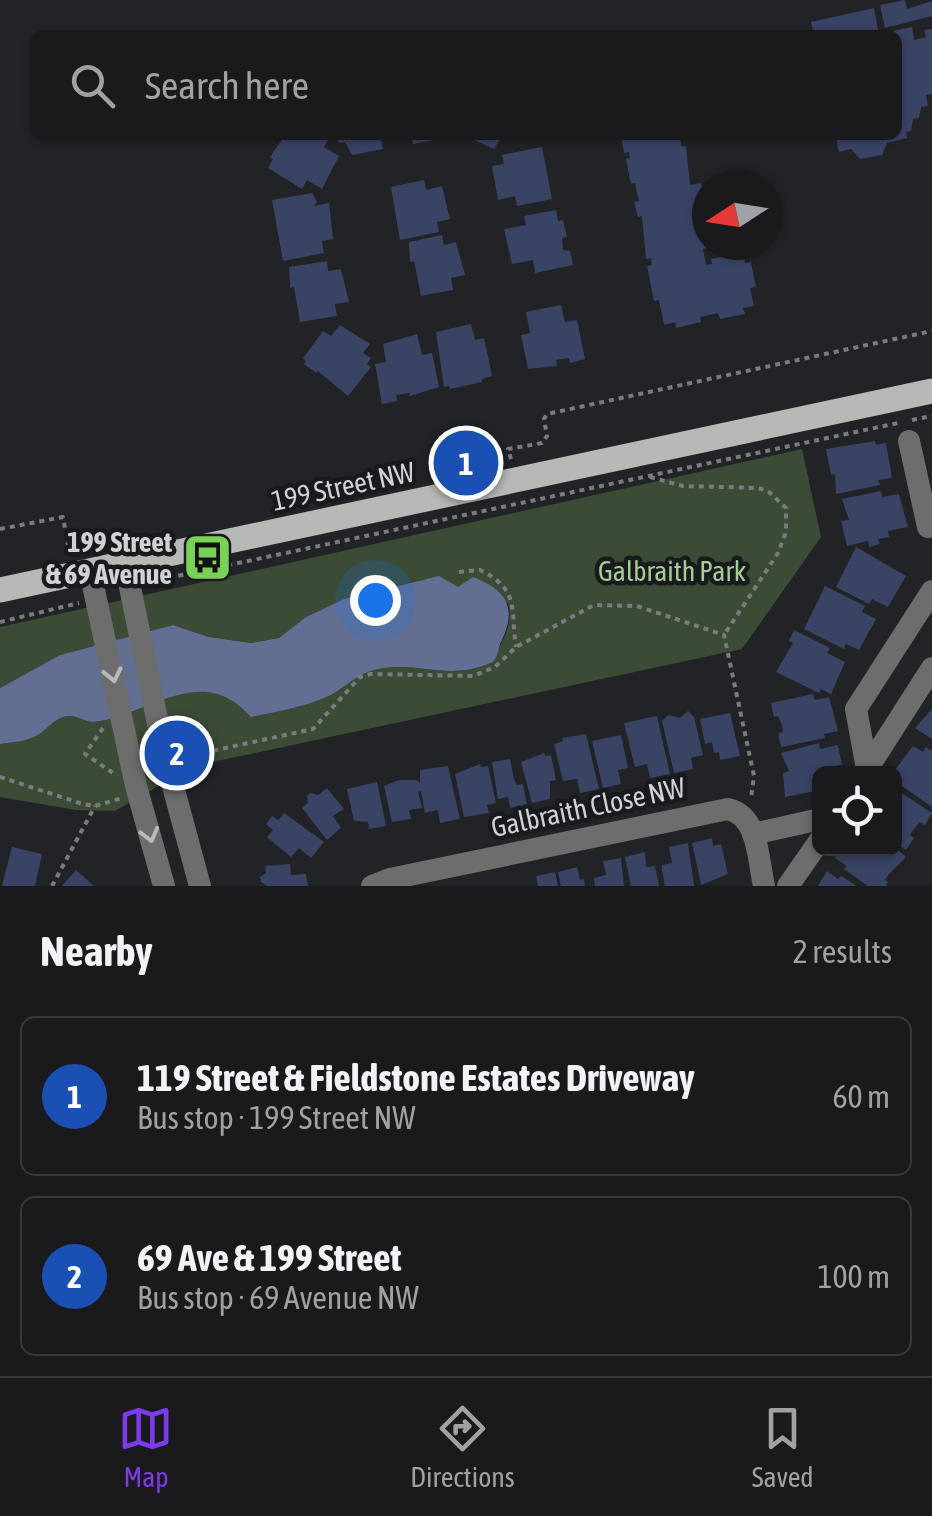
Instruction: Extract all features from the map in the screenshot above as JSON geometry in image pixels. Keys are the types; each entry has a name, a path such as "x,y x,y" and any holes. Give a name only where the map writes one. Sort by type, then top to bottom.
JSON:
{"main road":[{"name":"199 Street NW","path":"0,590 932,391"}],"street":[{"path":"909,441 931,533"},
{"path":"125,563 200,886"},
{"path":"81,572 104,634 115,718 164,886"},
{"path":"864,766 856,708 932,591"},
{"path":"868,766 932,668"},
{"name":"Galbraith Close NW","path":"372,886 720,810 735,811 749,826 812,820"},
{"path":"749,826 764,886"},
{"path":"788,886 812,852"}],"path":[{"path":"542,442 548,434 544,419 547,414 932,331"},
{"path":"148,582 932,416"},
{"path":"645,476 684,486 768,490 786,508 786,532 778,553 724,635 754,776 749,826"},
{"path":"0,529 63,517 81,572 76,605 0,622"},
{"path":"459,572 480,570 508,592 516,615 516,646"},
{"path":"184,757 314,729 350,687 371,674 474,676 495,667 516,646 581,610 609,604 652,609 724,635"},
{"path":"115,718 86,754 118,776"},
{"path":"0,776 94,806 122,798"},
{"path":"52,886 94,806"}],"green space":[{"name":"Galbraith Park","path":"802,449 821,537 742,649 194,766 115,811 76,810 0,797 0,744 33,737 61,718 74,716 93,722 114,718 193,692 212,692 232,700 251,716 313,702 364,673 379,669 477,668 493,662 508,626 509,612 508,603 425,579 344,599 306,617 279,638 251,643 209,637 173,625 60,655 0,688 0,627"}],"water":[{"path":"439,576 458,587 473,577 494,588 506,601 509,618 493,662 448,671 379,669 313,702 251,717 232,701 213,693 194,692 114,718 93,722 65,717 33,737 0,744 0,688 60,655 173,625 209,637 251,643 279,638 306,617 344,599"}],"building":[{"path":"905,0 907,9 932,1 932,16 885,28 880,5"},
{"path":"874,8 878,30 813,30 811,22"},
{"path":"912,27 914,40 926,37 924,30 932,29 932,94 926,95 928,106 921,107 919,118 913,119 911,131 902,139 902,30 898,30"},
{"path":"282,140 328,140 324,147 339,156 322,189 307,180 302,189 268,168 273,159 270,157"},
{"path":"338,140 381,140 383,149 352,155 345,142"},
{"path":"474,140 500,140 494,149"},
{"path":"622,140 680,140 682,147 686,146 692,185 692,260 705,260 706,265 712,264 711,260 751,262 756,287 750,288 754,306 743,308 745,314 720,319 718,313 676,328 675,322 664,325 659,300 654,301 647,266 652,265 651,258 646,259 642,216 638,217 634,202 639,201 635,183 631,184 626,159 630,158 629,152 624,153"},
{"path":"837,140 899,140 887,143 882,155 860,159 851,149 839,152"},
{"path":"542,147 552,199 517,206 515,196 498,200 492,166 504,164 502,155"},
{"path":"424,180 426,190 442,186 450,219 437,222 439,232 400,240 391,187"},
{"path":"312,193 317,202 314,206 329,203 333,239 322,241 324,253 283,261 272,200"},
{"path":"556,210 567,237 562,238 563,250 570,251 573,265 535,273 533,260 512,264 504,229 526,225 524,216"},
{"path":"442,235 444,245 456,242 465,275 451,278 453,290 421,296 414,261 410,262 409,242"},
{"path":"327,261 328,271 341,269 349,302 335,304 337,316 300,322 294,287 290,288 289,267"},
{"path":"561,305 565,322 577,320 585,359 570,363 569,358 556,360 557,366 528,369 521,335 530,333 526,312"},
{"path":"471,324 475,340 484,338 492,376 482,382 444,387 436,332"},
{"path":"340,325 370,344 363,353 371,358 367,364 371,367 348,396 304,364 303,358 323,331 331,336"},
{"path":"417,334 422,355 432,353 439,387 410,396 396,395 397,401 382,404 375,364 386,362 383,344"},
{"path":"875,441 876,445 886,443 892,478 878,480 880,485 836,494 835,474 831,475 826,449"},
{"path":"881,491 882,497 899,494 908,527 888,531 889,537 878,539 880,544 869,547 868,541 847,546 841,521 849,520 842,499"},
{"path":"856,547 906,576 888,607 872,599 869,604 836,587"},
{"path":"825,586 865,606 862,612 876,619 859,650 846,644 844,649 804,629"},
{"path":"794,630 830,648 827,653 845,662 831,694 821,689 819,693 776,672 793,643 789,641"},
{"path":"813,694 815,700 829,697 838,731 824,734 825,738 781,747 778,733 783,732 782,725 778,716 774,717 771,703"},
{"path":"932,709 932,739 915,728"},
{"path":"688,711 694,717 703,755 691,758 693,769 674,773 662,721 668,715 680,718"},
{"path":"730,713 740,756 720,760 712,742 705,744 700,719"},
{"path":"657,716 670,774 650,778 647,764 635,767 624,723"},
{"path":"586,734 599,789 580,793 577,779 563,781 554,744 562,738"},
{"path":"621,735 628,768 618,770 621,784 603,788 592,741"},
{"path":"819,743 820,749 838,745 842,765 812,766 812,792 785,797 783,773 789,771 781,753"},
{"path":"913,746 923,752 926,747 932,751 932,807 902,786 902,766 898,766"},
{"path":"544,753 551,755 556,780 550,781 550,799 532,803 521,762"},
{"path":"510,759 517,785 523,784 527,805 510,808 508,797 498,799 492,762"},
{"path":"480,764 488,766 496,803 487,805 489,813 464,817 455,774"},
{"path":"448,766 460,819 440,823 438,810 425,813 421,791 418,792 422,808 409,810 411,819 392,822 384,786 399,780 420,783 420,770"},
{"path":"377,782 386,826 369,829 368,822 354,821 347,789"},
{"path":"327,788 344,809 333,816 341,828 327,840 302,808 310,793 318,795"},
{"path":"902,793 932,813 925,825 920,822 913,830 910,835 914,838 906,850 902,847"},
{"path":"284,813 324,842 311,858 299,848 291,857 267,837 273,830 266,824 272,816 278,820"},
{"path":"712,838 713,846 721,844 728,874 701,885 692,843"},
{"path":"688,843 694,886 665,886 662,865 672,863 669,847"},
{"path":"12,847 42,854 35,886 2,886"},
{"path":"645,852 646,867 655,866 659,886 631,886 625,857"},
{"path":"902,853 906,857 889,874 886,886 868,886 835,858"},
{"path":"621,858 624,886 595,886 594,878 606,875 603,861"},
{"path":"290,864 291,875 306,874 308,886 267,886 261,882 265,866"},
{"path":"577,867 585,886 561,886 558,872"},
{"path":"76,870 94,886 62,886"},
{"path":"827,871 838,879 841,876 857,886 818,886"},
{"path":"555,872 558,886 538,886 536,876"}],"place":[{"name":"119 Street & Fieldstone Estates Driveway","path":"466,463"},
{"name":"199 Street & 69 Avenue","path":"207,558"},
{"name":"69 Ave & 199 Street","path":"177,753"}]}
